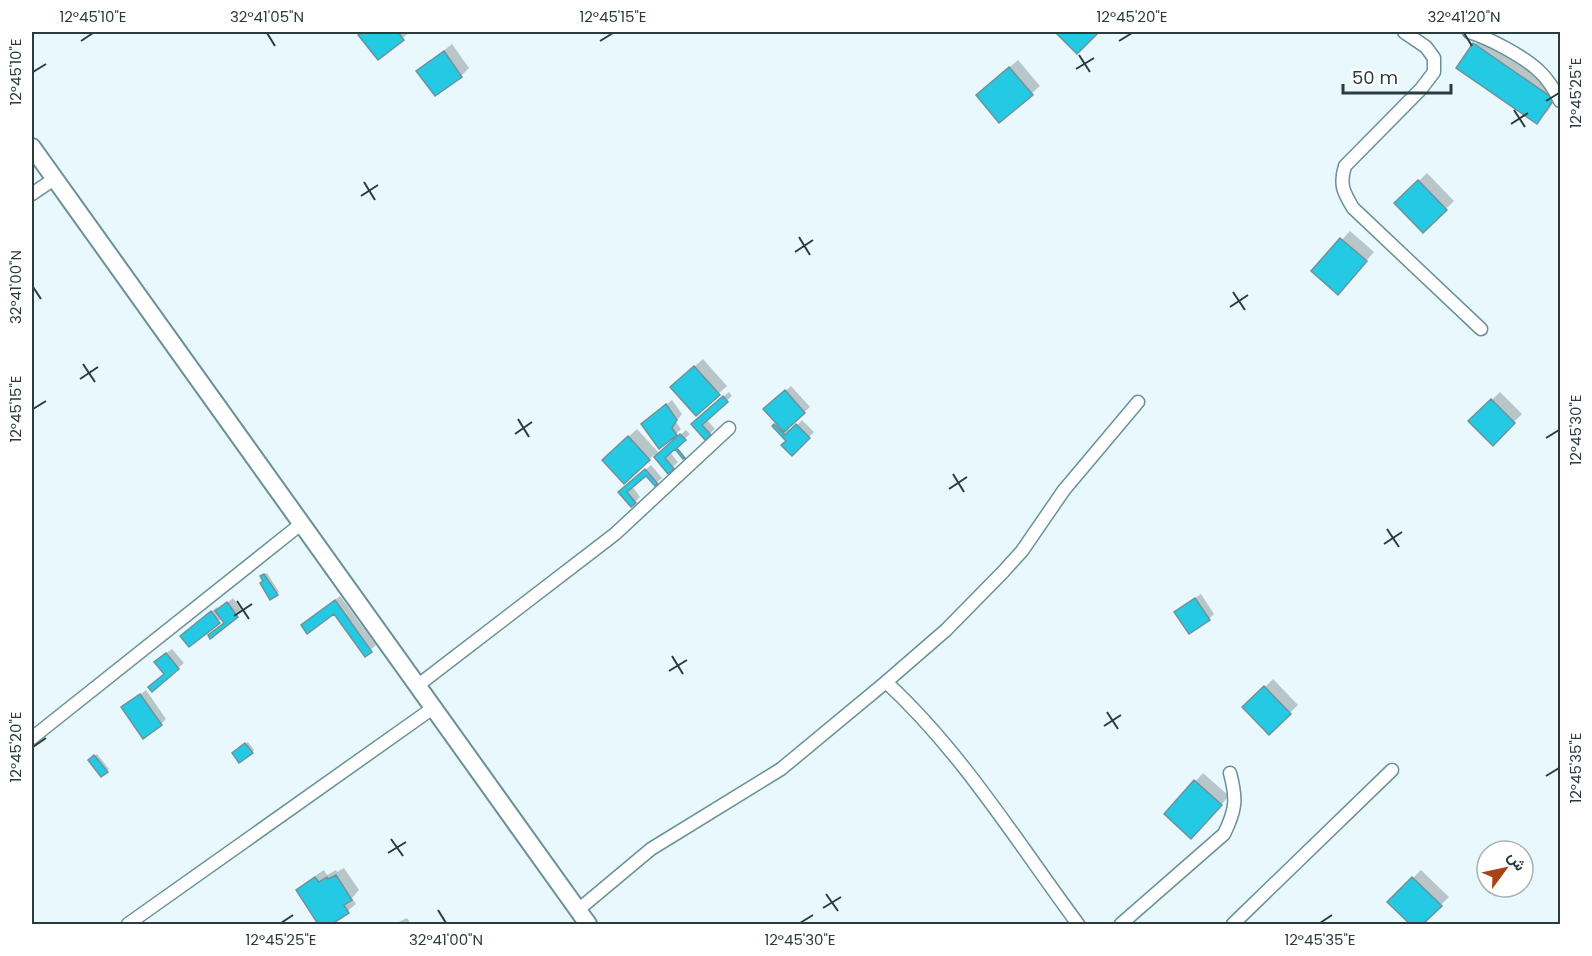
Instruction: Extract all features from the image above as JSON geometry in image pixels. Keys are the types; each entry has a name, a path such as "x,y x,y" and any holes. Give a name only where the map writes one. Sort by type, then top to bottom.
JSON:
{"street":[{"path":"1404,32 1426,47 1434,58 1434,72 1421,89 1345,166 1342,175 1342,191 1353,208 1481,329"},
{"path":"1469,32 1498,44 1539,70 1553,87 1560,101"},
{"path":"32,147 583,917 651,849 781,769 945,630 1022,551 1064,490 1138,402"},
{"path":"32,194 54,179"},
{"path":"417,686 615,534 729,428"},
{"path":"32,738 301,524"},
{"path":"886,682 914,709 964,766 1078,924"},
{"path":"128,924 433,708"},
{"path":"1233,924 1392,770"},
{"path":"1121,924 1224,834 1233,816 1235,795 1230,773"}],"building":[{"path":"363,32 398,32 404,40 378,60 358,35"},
{"path":"1055,32 1099,32 1077,54"},
{"path":"1473,43 1554,99 1537,124 1456,68"},
{"path":"444,51 462,77 435,96 416,71"},
{"path":"1009,67 1033,95 999,123 976,95"},
{"path":"1418,180 1447,210 1423,233 1394,203"},
{"path":"1340,238 1367,261 1338,295 1311,271"},
{"path":"694,366 720,395 696,416 670,387"},
{"path":"785,390 805,413 784,432 763,409"},
{"path":"723,396 728,402 702,425 711,435 705,440 691,424"},
{"path":"1491,399 1515,423 1493,446 1468,421"},
{"path":"666,404 677,420 672,428 677,435 659,449 641,424"},
{"path":"774,424 785,435 796,424 810,438 792,456 781,445 786,441 772,426"},
{"path":"680,434 686,440 677,448 685,458 683,459 675,449 665,458 674,469 668,474 654,457"},
{"path":"628,436 650,460 624,484 602,460"},
{"path":"645,469 658,484 655,486 646,476 627,492 636,503 631,507 618,492"},
{"path":"264,574 278,595 270,600 260,583 263,581 260,576"},
{"path":"1195,598 1210,620 1189,634 1174,612"},
{"path":"335,600 372,652 365,657 334,614 307,634 301,625"},
{"path":"227,602 238,617 210,639 208,635 224,623 215,611"},
{"path":"211,611 220,623 189,647 180,636"},
{"path":"166,653 179,669 152,692 148,687 164,674 154,662"},
{"path":"1264,686 1291,714 1269,735 1242,707"},
{"path":"140,694 162,725 143,739 121,707"},
{"path":"245,743 253,753 239,763 232,753"},
{"path":"94,755 108,772 101,777 88,760"},
{"path":"1194,780 1222,805 1191,839 1164,814"},
{"path":"336,875 352,900 344,905 349,913 332,924 318,924 296,890 315,877 319,882"},
{"path":"1412,877 1442,906 1423,924 1410,924 1387,902"}]}
